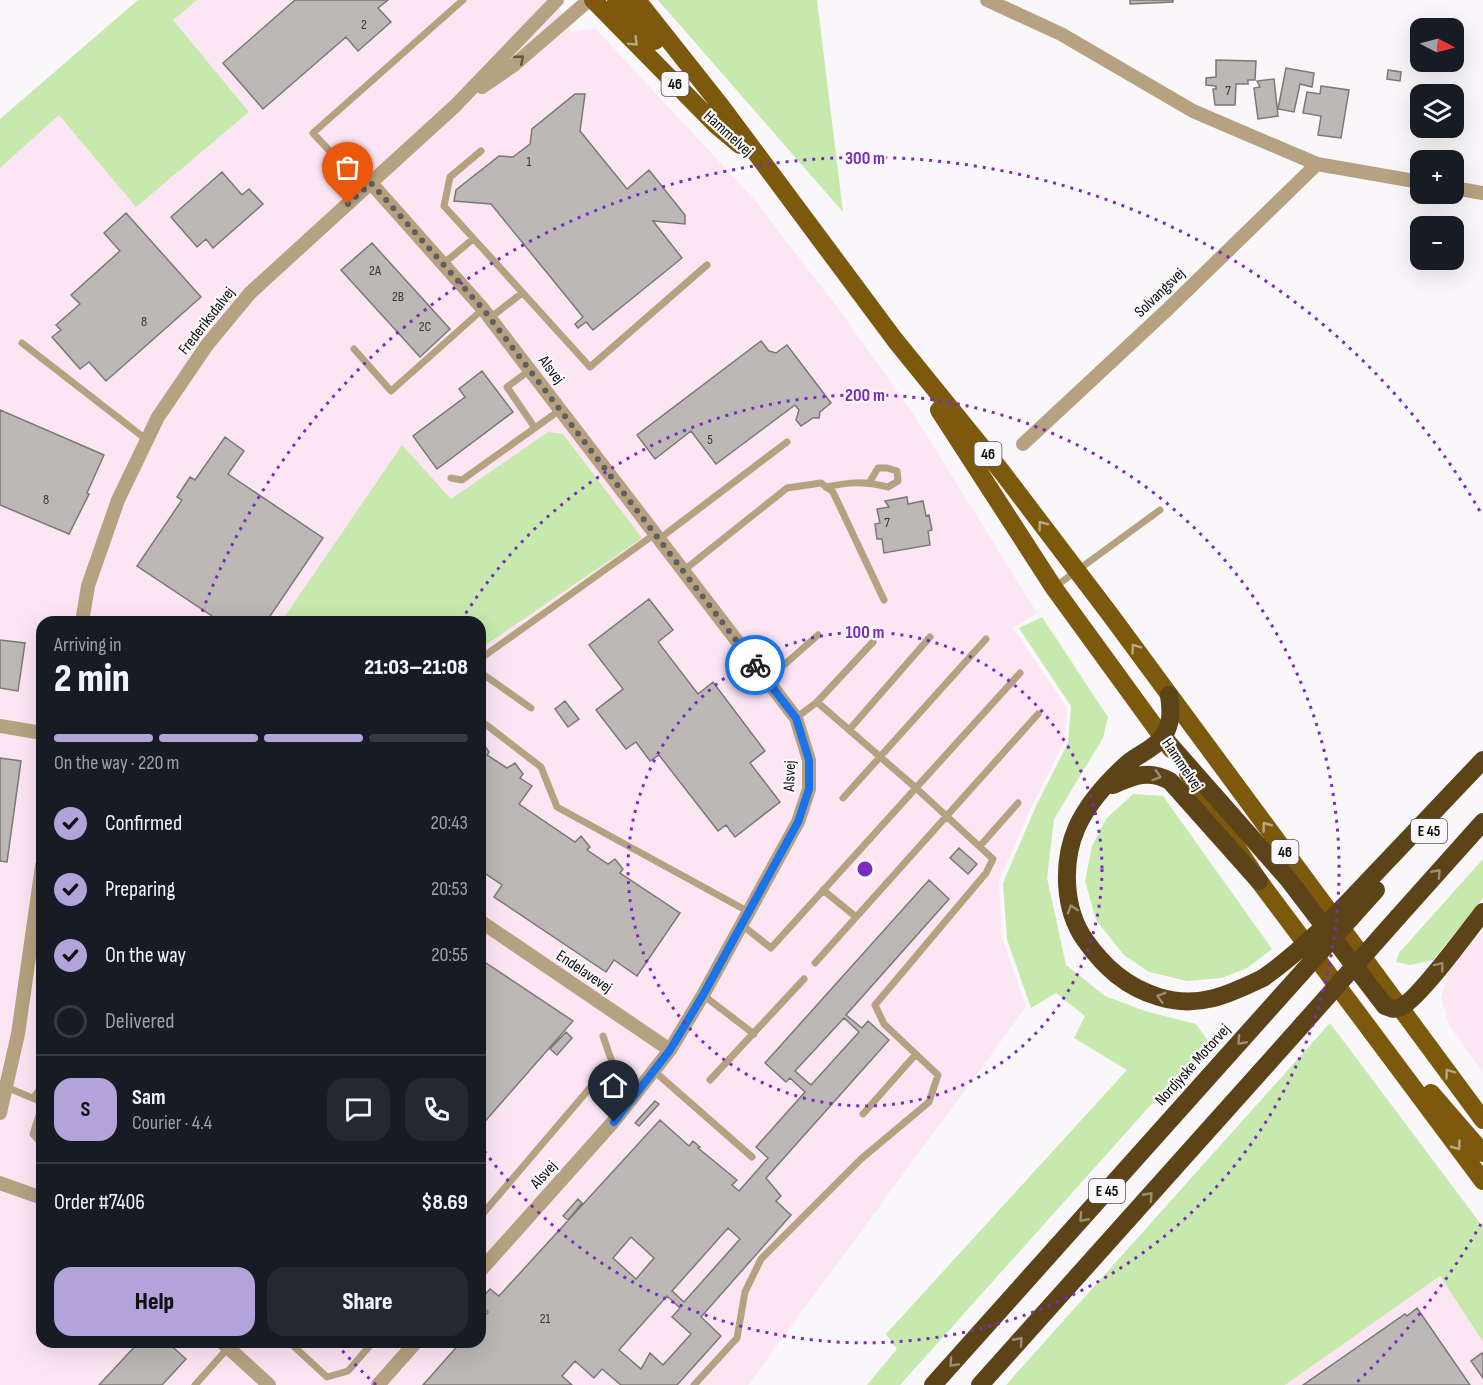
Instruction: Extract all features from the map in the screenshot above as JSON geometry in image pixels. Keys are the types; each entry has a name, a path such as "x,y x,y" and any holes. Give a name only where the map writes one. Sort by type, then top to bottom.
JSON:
{"highway":[{"path":"1169,695 1171,709 1169,724 1163,737 1129,763 1103,790 1077,826 1068,857 1067,893 1078,931 1099,960 1119,978 1143,992 1170,1000 1197,1002 1230,995 1263,978 1291,958 1372,886 1483,760"},
{"path":"1163,737 1288,879 1385,1006 1393,1009 1401,1008 1421,990 1483,912"},
{"name":"Nordjyske Motorvej","path":"933,1385 1280,997 1372,886 1483,771"},
{"path":"1103,790 1135,775 1147,773 1160,775 1183,794 1259,881"},
{"name":"E 45","path":"980,1385 1483,822"}],"main road":[{"name":"Hammelvej","path":"591,0 716,125 762,164"},
{"path":"616,0 721,106"},
{"name":"Hammelvej","path":"636,0 721,106 895,340 1002,472 1077,571 1483,1120"},
{"name":"Hammelvej","path":"895,340 1054,588 1163,737 1259,881 1483,1180"},
{"path":"1354,1007 1483,1153"}],"street":[{"name":"Frederiksdalvej","path":"83,616 88,586 118,500 158,417 207,345 250,293 455,106 557,0"},
{"name":"Frederiksdalvej","path":"455,106 514,65 591,0"},
{"path":"987,0 1061,34 1193,111 1317,164 1410,180"},
{"name":"Solvangsvej","path":"1023,444 1168,309 1317,164"},
{"name":"Alsvej","path":"368,186 444,264 530,370 796,718 809,760 809,789 798,822 703,995 670,1050 614,1122 486,1264"},
{"path":"1464,190 1483,193"},
{"path":"0,726 36,732"},
{"path":"0,1113 18,1034 36,908"},
{"name":"Endelavevej","path":"486,925 670,1050"},
{"path":"0,1183 36,1196"},
{"path":"228,1348 269,1385"},
{"path":"378,1385 411,1348"}],"lane":[{"path":"368,186 313,134 463,0"},
{"path":"481,151 450,177 444,206 590,367 706,265"},
{"path":"444,264 473,239"},
{"path":"354,349 391,391 486,314 522,293"},
{"path":"22,343 147,440"},
{"path":"530,370 507,387 535,428"},
{"path":"451,478 462,480 560,410"},
{"path":"486,655 787,442"},
{"path":"826,487 852,482 869,483"},
{"path":"683,571 788,488 821,483 833,492 884,600"},
{"path":"1054,588 1160,510"},
{"path":"767,680 818,636"},
{"path":"849,730 930,638"},
{"path":"843,798 986,639"},
{"path":"796,718 817,702 873,642"},
{"path":"486,725 541,767 557,807 745,919 771,948 1020,673"},
{"path":"486,676 531,708"},
{"path":"694,1385 736,1338 745,1292 761,1259 861,1159 929,1102 938,1075 884,1024 875,1005 986,873 993,859 947,815 817,702"},
{"path":"814,963 1038,714"},
{"path":"980,846 1018,803"},
{"path":"824,890 856,916"},
{"path":"710,1080 804,979"},
{"path":"703,995 754,1034"},
{"path":"486,1210 612,1062 603,1036"},
{"path":"862,1114 916,1054"},
{"path":"654,1071 752,1157"},
{"path":"6,1087 36,1100"},
{"path":"33,1098 36,1094"},
{"path":"195,1385 223,1348"},
{"path":"296,1348 327,1377 348,1371 368,1348"}],"shaded area":[{"path":"174,0 555,0 572,32 595,28 753,198 837,307 913,413 1037,613 1013,628 1067,708 1064,742 1033,803 999,881 1002,938 1026,1007 748,1385 0,1385 0,154"},
{"path":"1483,931 1483,1073 1449,1025 1441,998 1449,970"},
{"path":"1440,1276 1483,1342 1483,1385 1285,1385"}],"green space":[{"path":"138,0 197,0 173,20 249,112 136,207 59,115 0,168 0,119"},
{"path":"658,0 817,0 843,212"},
{"path":"548,432 563,434 642,538 486,645 486,616 285,616 402,445 451,499"},
{"path":"1042,617 1108,717 1103,738 1054,819 1047,878 1066,965 1105,996 1145,1011 1196,1024 1208,1041 900,1385 867,1385 897,1349 886,1334 1127,1070 1074,1038 1085,1016 1056,993 1031,1008 1007,939 1003,883 1036,806 1068,743 1071,706 1019,628"},
{"path":"1133,794 1163,796 1272,949 1247,968 1222,978 1187,981 1149,972 1124,955 1096,920 1085,881 1092,846 1106,819"},
{"path":"1483,859 1483,898 1433,960 1410,965 1396,962 1399,953"},
{"path":"1330,1023 1483,1227 1483,1342 1440,1276 1285,1385 1006,1385"}],"building":[{"path":"295,0 388,0 378,8 391,22 358,51 346,37 263,109 223,63"},
{"path":"1130,0 1173,0 1173,2 1130,4"},
{"path":"1216,60 1256,61 1255,80 1248,80 1248,84 1236,84 1235,105 1215,105 1213,89 1216,89 1216,86 1206,85 1206,78 1216,77"},
{"path":"1286,68 1314,73 1312,87 1300,84 1294,112 1278,109"},
{"path":"1388,70 1401,72 1400,81 1387,79"},
{"path":"1274,79 1278,116 1258,119 1254,88 1260,87 1257,81"},
{"path":"1321,86 1349,90 1341,138 1318,135 1321,116 1303,113 1307,92 1320,94"},
{"path":"575,94 585,94 580,131 627,189 649,170 685,215 685,224 653,221 682,258 593,330 586,322 578,328 575,324 583,317 491,204 454,201 456,190 499,156 513,157 530,144 532,129"},
{"path":"222,172 242,195 249,189 263,204 213,248 206,239 197,247 171,217"},
{"path":"126,213 201,297 106,381 89,362 80,369 52,337 61,330 56,325 80,304 71,295 120,251 104,233"},
{"path":"372,243 450,329 420,357 341,270"},
{"path":"761,341 769,351 776,353 787,345 831,403 820,412 819,418 813,418 801,426 796,420 799,410 795,405 716,464 691,431 655,459 637,435"},
{"path":"482,371 513,412 437,469 413,436 465,397 459,389"},
{"path":"0,410 104,455 87,493 89,494 69,534 0,505"},
{"path":"225,437 244,451 228,474 323,538 270,616 212,616 137,566 182,500 177,497 190,477 195,480"},
{"path":"907,497 908,504 923,501 932,530 928,531 930,545 884,553 882,539 877,539 875,524 880,523 877,509 889,507 885,501"},
{"path":"649,599 673,630 658,642 698,694 713,682 765,751 750,763 780,802 735,837 726,825 718,831 659,755 650,761 636,742 626,749 596,710 623,689 589,645"},
{"path":"0,640 25,643 18,691 0,688"},
{"path":"565,701 579,719 568,727 555,709"},
{"path":"486,748 489,752 487,755 507,768 515,763 523,774 520,778 532,786 519,804 575,842 581,836 590,847 587,850 608,864 615,859 623,869 620,873 680,913 637,976 614,960 606,972 494,897 502,885 486,874"},
{"path":"0,758 21,761 7,862 0,861"},
{"path":"959,848 977,864 968,874 950,858"},
{"path":"929,880 949,899 846,1015 862,1028 868,1021 889,1040 766,1178 781,1196 776,1201 791,1215 701,1317 721,1336 677,1385 621,1385 602,1369 594,1378 575,1361 562,1376 572,1385 423,1385 456,1348 486,1348 486,1314 488,1312 486,1293 490,1289 499,1296 660,1120 689,1146 693,1141 700,1147 698,1148 737,1180 732,1185 739,1191 768,1158 756,1147 805,1092 790,1078 786,1082 765,1063","holes":["844,1018 859,1032 811,1085 795,1071","728,1228 740,1239 684,1302 672,1291","631,1237 654,1258 636,1279 613,1258","667,1296 680,1308 672,1317 691,1334 663,1365 650,1353 641,1369 619,1350"]},
{"path":"486,963 573,1021 486,1120"},
{"path":"566,1032 572,1038 557,1055 550,1049"},
{"path":"655,1101 659,1104 639,1126 635,1123"},
{"path":"578,1199 582,1203 568,1220 563,1216"},
{"path":"1417,1308 1470,1385 1303,1385 1405,1314 1407,1316"},
{"path":"133,1348 174,1348 186,1359 162,1385 99,1385"},
{"path":"1482,1353 1483,1355 1483,1378 1471,1361"}],"way so far":[{"path":"348,204 371,183 444,264 483,309 755,665"}],"route":[{"path":"614,1122 670,1050 703,995 798,822 809,789 809,760 796,718 755,665"}]}
